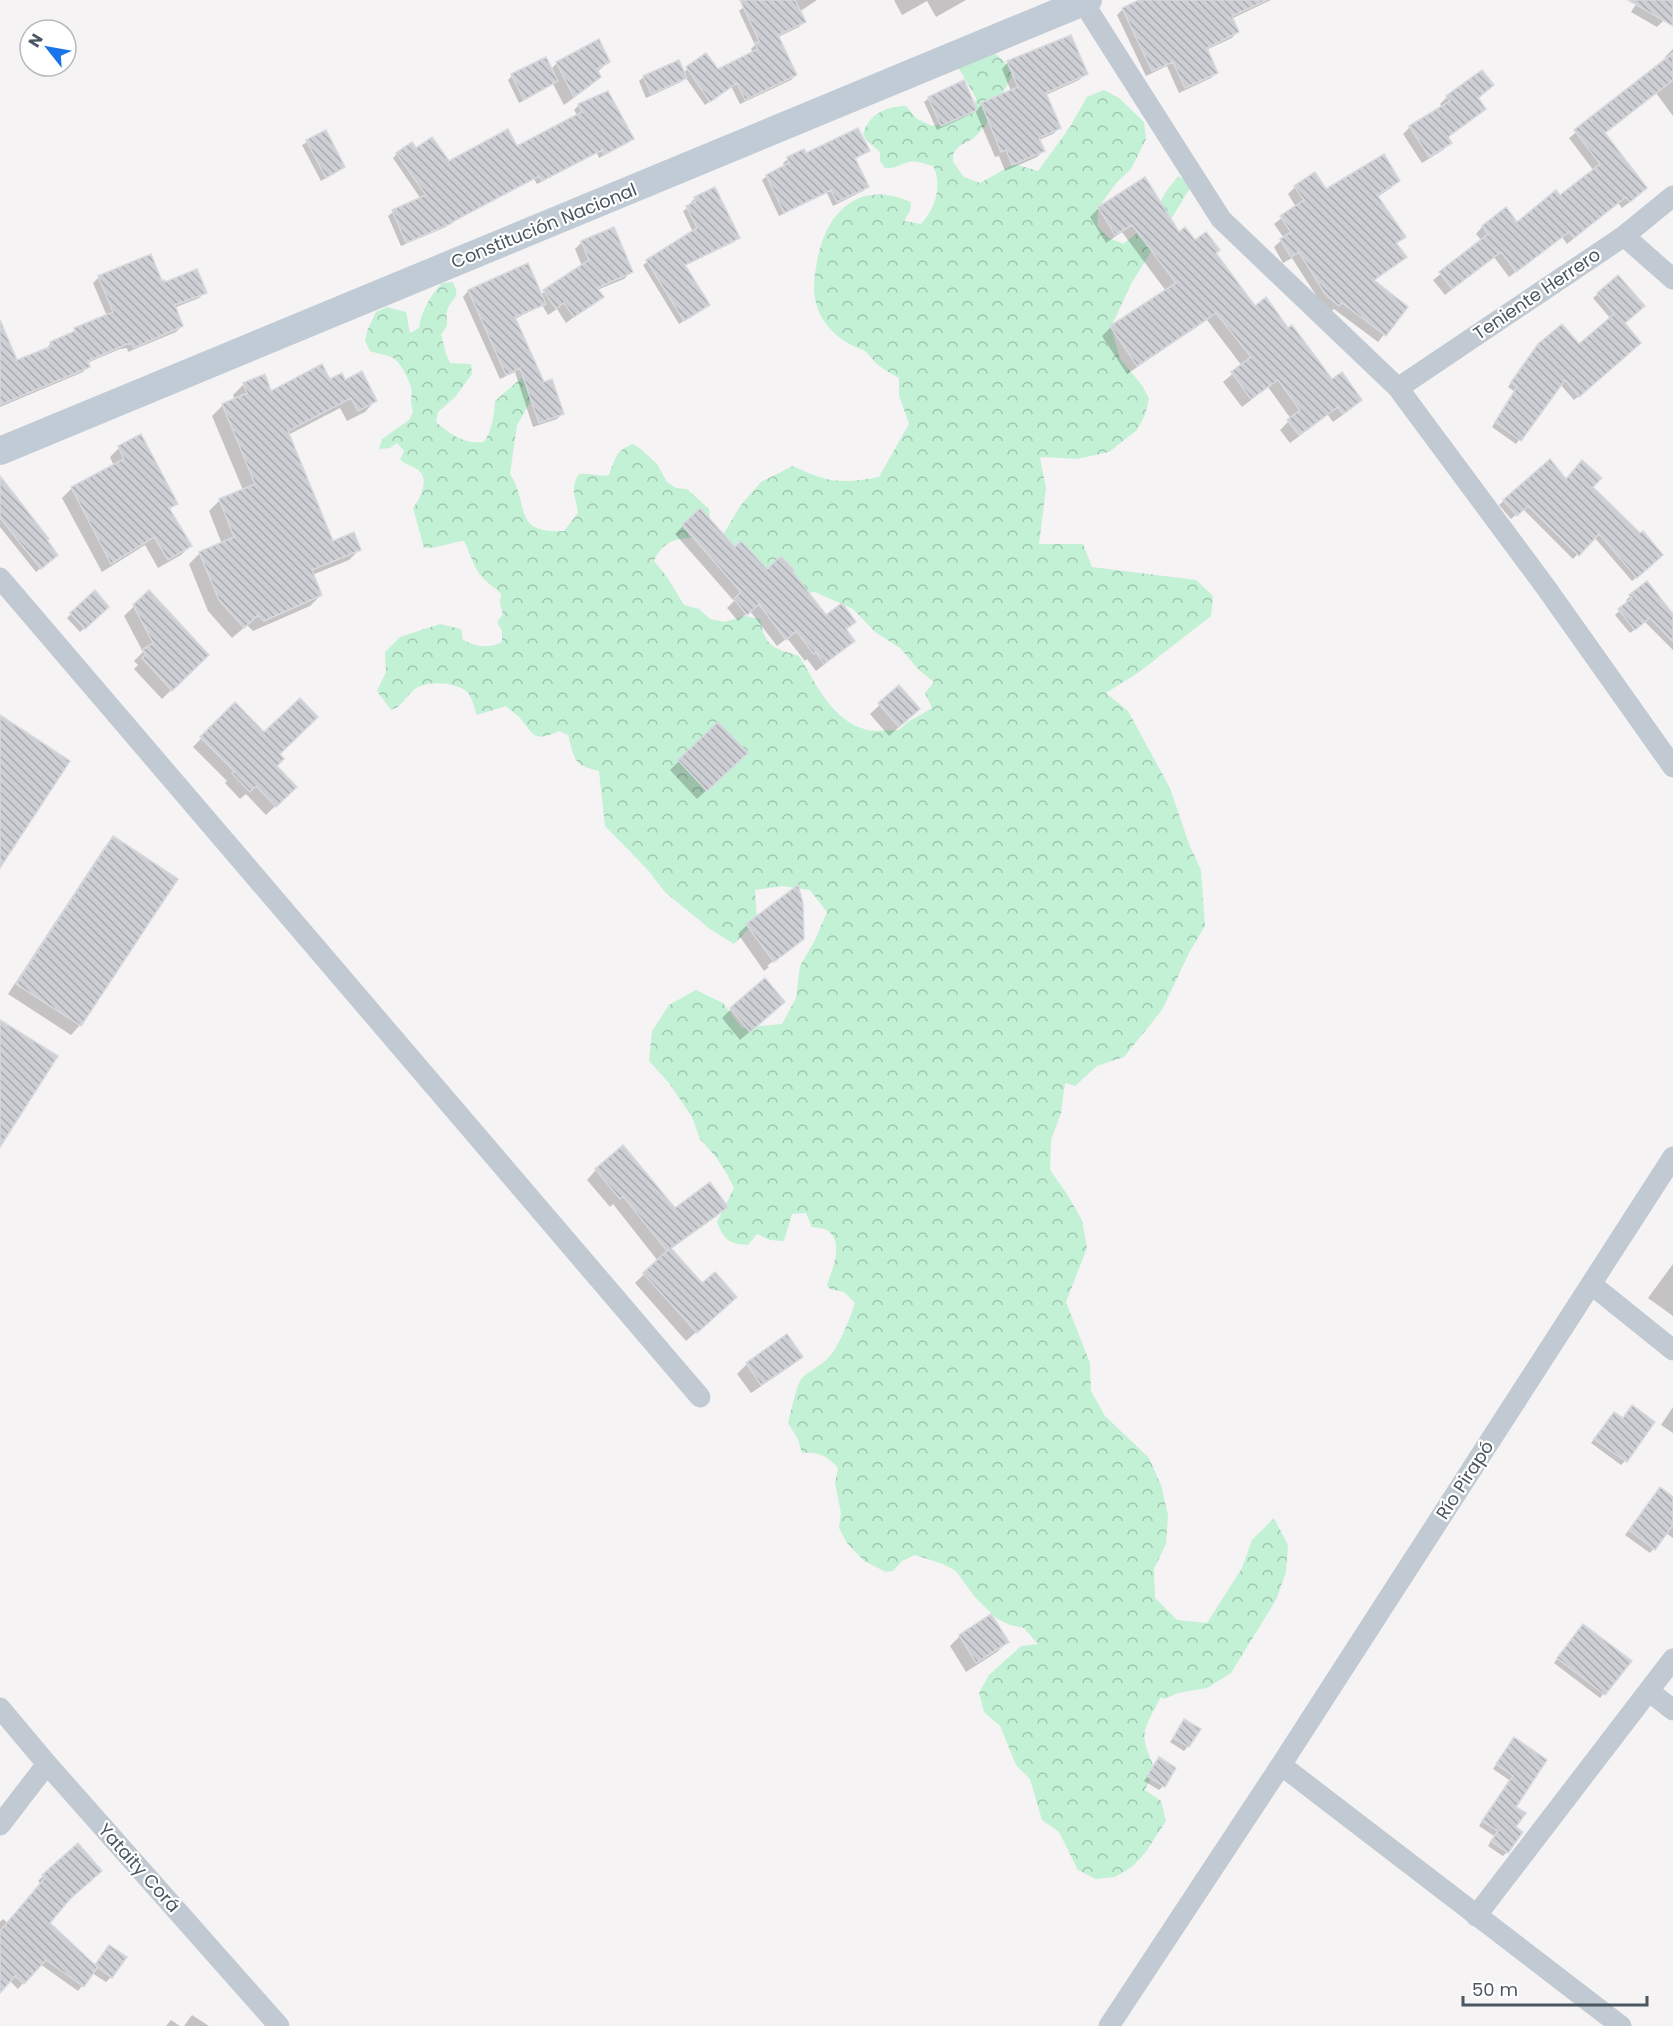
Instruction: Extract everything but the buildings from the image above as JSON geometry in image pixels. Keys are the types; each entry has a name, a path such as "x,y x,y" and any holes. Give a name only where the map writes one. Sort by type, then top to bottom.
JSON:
{"street":[{"path":"1085,1 1221,219 1398,388 1547,589 1673,767"},
{"name":"Constitución Nacional","path":"0,451 1085,1"},
{"name":"Teniente Herrero","path":"1398,388 1624,236 1673,196"},
{"path":"1624,236 1673,279"},
{"path":"0,578 700,1397"},
{"name":"Río Pirapó","path":"1109,2026 1256,1804 1673,1157"},
{"path":"1591,1284 1673,1350"},
{"path":"1476,1916 1673,1659"},
{"path":"1648,1691 1673,1710"},
{"name":"Yataity Corá","path":"0,1708 279,2026"},
{"path":"0,1826 47,1764"},
{"path":"1281,1765 1621,2026"}],"green space":[{"path":"984,46 1005,62 1012,76 985,126 974,138 958,147 953,154 953,162 964,177 980,183 1014,164 1038,171 1070,127 1087,97 1104,90 1119,98 1144,122 1146,139 1131,169 1117,182 1098,208 1097,225 1107,237 1123,244 1150,223 1165,193 1178,176 1192,185 1131,284 1111,327 1120,359 1141,384 1149,398 1145,415 1137,430 1109,452 1077,459 1040,458 1046,488 1039,544 1083,544 1092,567 1196,580 1213,596 1211,616 1139,672 1106,693 1128,711 1170,788 1189,844 1201,870 1205,926 1190,951 1162,1010 1124,1057 1097,1066 1075,1086 1065,1083 1061,1113 1051,1140 1050,1170 1082,1220 1087,1248 1066,1302 1090,1363 1091,1391 1105,1416 1149,1458 1161,1485 1168,1515 1166,1544 1154,1569 1155,1598 1177,1620 1207,1623 1242,1568 1252,1540 1274,1518 1288,1545 1286,1572 1276,1600 1231,1673 1207,1688 1178,1693 1164,1699 1161,1697 1145,1732 1146,1747 1155,1769 1145,1790 1161,1801 1166,1821 1145,1853 1132,1867 1115,1877 1096,1879 1078,1870 1059,1832 1042,1820 1030,1779 1016,1765 1000,1726 984,1712 979,1693 989,1675 1021,1646 1038,1644 1024,1628 1010,1625 996,1618 974,1596 956,1571 943,1564 915,1555 902,1561 893,1571 886,1572 864,1561 847,1543 839,1528 841,1513 835,1483 838,1468 822,1455 802,1453 798,1439 788,1423 802,1378 830,1356 843,1334 855,1303 844,1292 830,1289 827,1285 836,1256 832,1235 827,1230 812,1227 806,1213 792,1214 784,1241 770,1240 757,1234 748,1245 736,1244 728,1240 717,1222 734,1188 716,1157 700,1139 692,1117 669,1083 649,1061 652,1031 669,1005 696,990 723,1003 742,1028 782,1024 796,998 800,966 827,912 810,890 782,886 755,890 757,920 734,944 710,929 665,892 647,869 605,826 599,771 590,769 576,760 568,735 559,731 543,737 534,735 506,706 477,715 468,693 457,686 434,683 420,686 411,692 399,706 391,710 377,691 386,672 385,652 400,637 440,624 461,629 463,640 473,644 488,646 502,642 502,631 497,622 503,614 500,604 501,594 478,572 464,541 424,548 413,508 423,488 421,473 400,460 404,451 397,443 390,448 379,449 382,439 409,420 413,411 411,390 406,375 396,360 370,351 365,341 367,331 376,312 387,307 406,312 410,333 419,328 424,309 434,293 442,283 453,282 456,295 448,308 447,323 441,334 450,363 471,364 472,374 455,397 438,412 436,422 458,438 470,442 484,442 492,423 495,401 529,374 540,386 517,425 510,474 529,522 536,528 547,531 564,531 578,513 574,484 579,474 609,475 620,452 633,444 657,464 667,482 676,488 687,489 709,509 711,529 708,539 676,540 664,547 654,561 684,605 699,609 710,619 725,622 745,616 760,619 768,641 777,648 799,656 826,700 834,710 854,725 871,731 899,730 932,708 925,693 934,682 919,670 900,648 875,632 853,609 815,592 786,595 734,562 724,533 741,505 761,482 793,466 835,481 879,477 909,424 899,395 899,378 878,365 865,351 841,339 821,317 814,291 818,257 830,225 850,203 862,197 893,196 911,202 910,211 904,221 921,224 926,218 934,204 937,189 933,166 912,162 885,168 880,161 880,152 867,141 863,134 869,122 879,113 898,106 906,106 917,119 932,126 950,121 974,108 976,98 958,67"}]}
